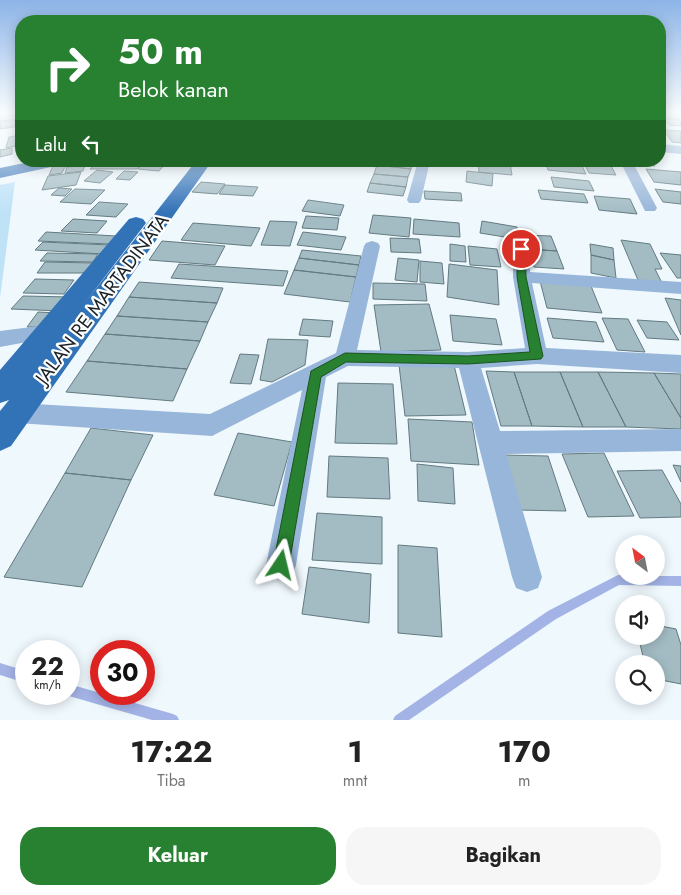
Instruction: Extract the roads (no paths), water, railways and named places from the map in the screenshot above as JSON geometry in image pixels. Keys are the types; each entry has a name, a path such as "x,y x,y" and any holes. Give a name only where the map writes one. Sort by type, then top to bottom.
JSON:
{"highway":[{"name":"JALAN RE MARTADINATA","path":"0,391 182,167"},
{"name":"JALAN RE MARTADINATA","path":"0,436 200,167"}],"main road":[{"path":"0,165 15,162"},
{"path":"0,173 30,167"}],"street":[{"path":"666,149 681,150"},
{"path":"414,200 422,167"},
{"path":"629,167 650,208"},
{"path":"345,358 372,246"},
{"path":"521,249 522,277 537,356"},
{"path":"522,277 681,288"},
{"path":"0,338 47,332"},
{"path":"17,413 212,425 345,358 468,360 537,356 681,364"},
{"path":"468,360 527,577"},
{"path":"281,565 316,374"},
{"path":"491,443 681,440"}],"waterway":[{"path":"399,720 552,615 618,580 681,581"},
{"path":"0,669 15,674"},
{"path":"80,693 173,720"}]}
